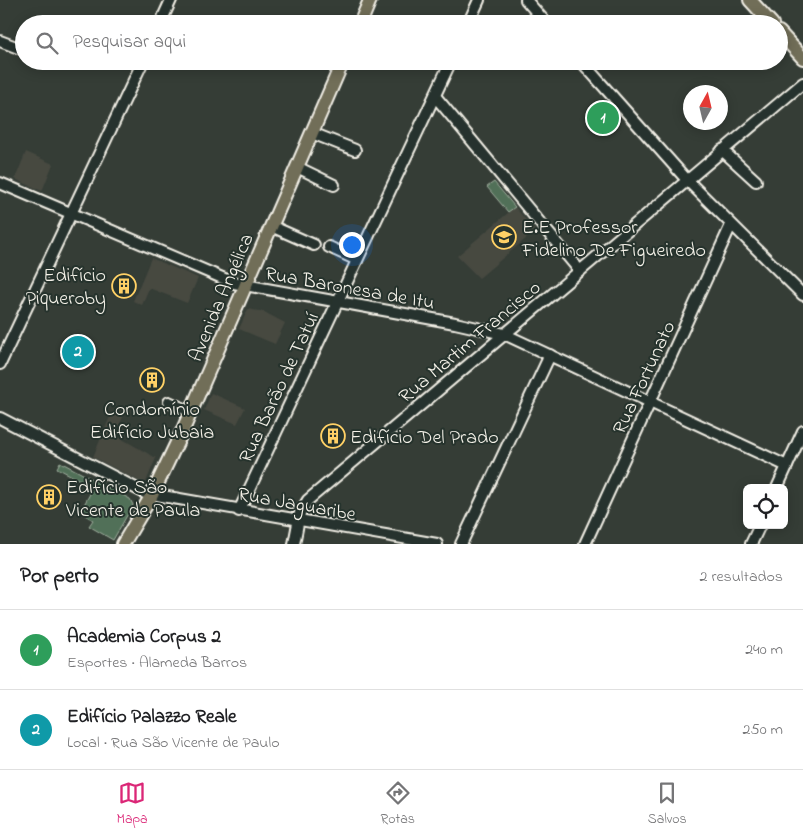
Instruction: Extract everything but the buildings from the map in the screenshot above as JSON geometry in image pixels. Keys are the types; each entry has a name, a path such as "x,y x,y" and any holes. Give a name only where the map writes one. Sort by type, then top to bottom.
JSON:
{"main road":[{"path":"364,15 370,0"},
{"path":"750,0 764,15"},
{"path":"788,42 803,58"},
{"name":"Avenida Angélica","path":"123,544 152,495 191,412 339,70"}],"street":[{"path":"164,15 172,0"},
{"path":"472,15 479,0"},
{"path":"526,0 539,15"},
{"path":"0,41 15,47"},
{"path":"0,364 139,70"},
{"name":"Rua Barão de Tatuí","path":"239,511 447,70"},
{"path":"589,70 687,180 803,295"},
{"name":"Rua Martim Francisco","path":"294,544 298,520 308,500 803,83"},
{"path":"435,96 580,271"},
{"path":"312,133 355,150"},
{"path":"722,150 756,181"},
{"path":"297,167 334,186"},
{"name":"Rua Baronesa de Itu","path":"0,183 221,279 245,286 504,334 787,466"},
{"name":"Rua Fortunato","path":"585,544 732,225"},
{"path":"271,226 314,245"},
{"path":"329,247 357,260"},
{"path":"461,544 550,355"},
{"path":"169,402 191,412"},
{"name":"Rua Jaguaribe","path":"0,418 135,489 152,495 437,544"},
{"path":"779,484 803,432"},
{"path":"751,544 758,529"}],"shaded area":[{"path":"26,152 53,164 42,191 15,179"},
{"name":"E.E Professor Fidelino De Figueiredo","path":"515,207 535,231 479,278 457,256"},
{"path":"151,258 198,278 187,303 149,288 142,305 133,301"},
{"path":"248,309 264,312 285,323 275,344 239,329"},
{"path":"211,393 245,408 237,424 204,410"},
{"path":"112,412 123,417 115,435 156,458 146,482 143,483 93,457"}],"green space":[{"path":"494,182 515,207 508,212 487,187"},
{"path":"60,462 130,499 133,505 113,540 89,526 93,520 80,512 91,492 89,490 91,486 57,468"}],"place":[{"name":"Academia Corpus 2","path":"603,118"},
{"name":"E.E Professor Fidelino De Figueiredo","path":"504,237"},
{"name":"Edifício Piqueroby","path":"124,286"},
{"name":"Edifício Palazzo Reale","path":"78,352"},
{"name":"Condomínio Edifício Jubaia","path":"152,380"},
{"name":"Edifício Del Prado","path":"333,436"},
{"name":"Edifício São Vicente de Paula","path":"49,497"}]}
